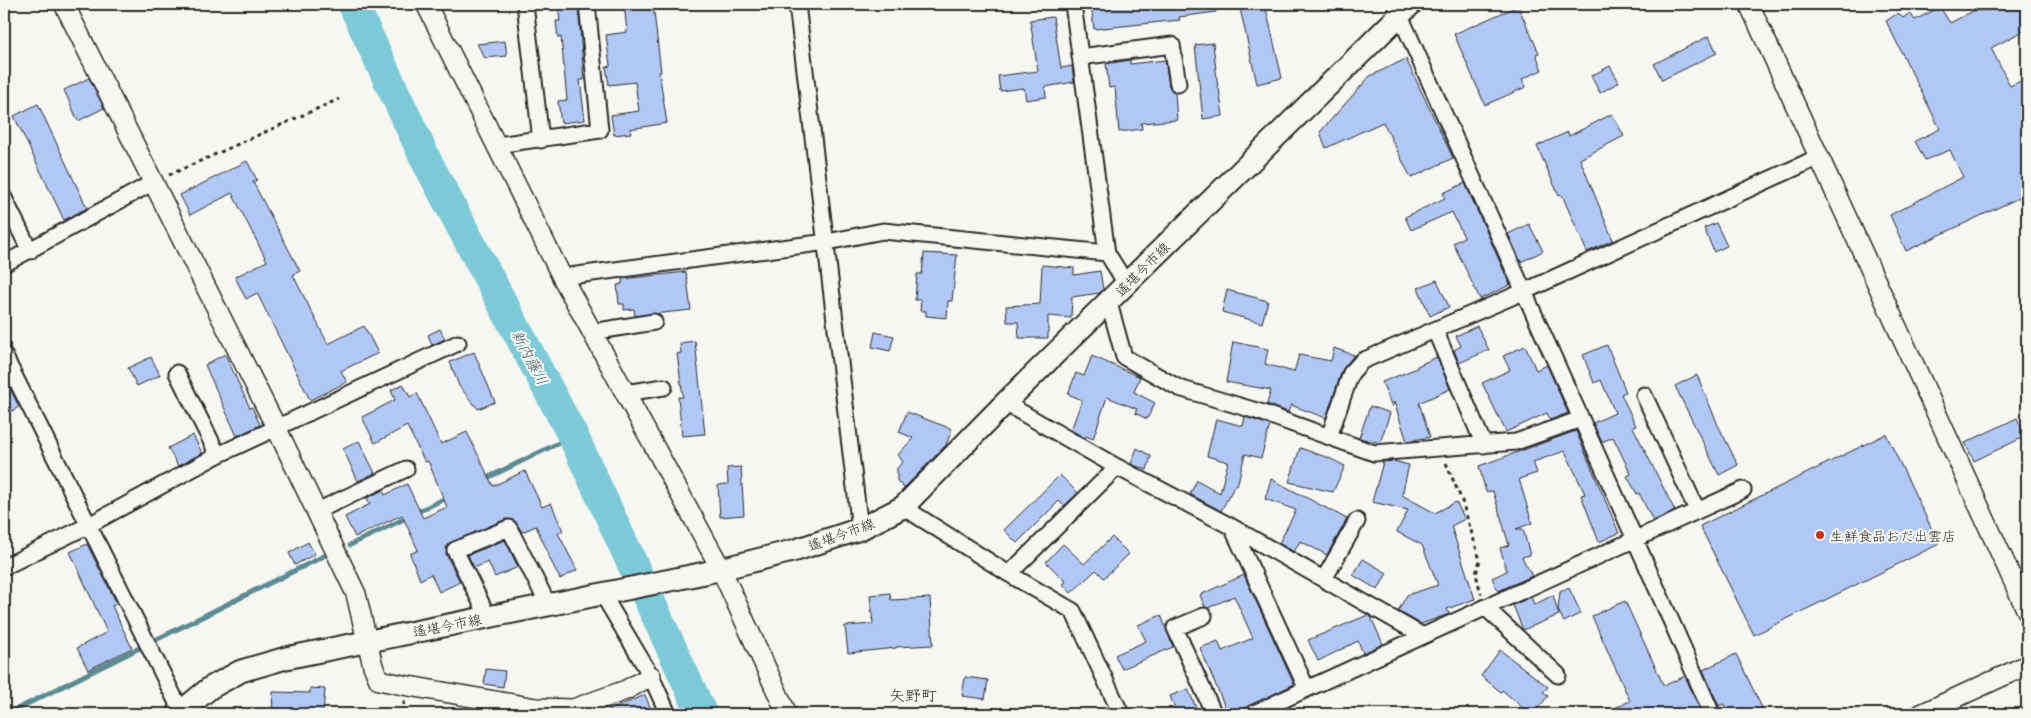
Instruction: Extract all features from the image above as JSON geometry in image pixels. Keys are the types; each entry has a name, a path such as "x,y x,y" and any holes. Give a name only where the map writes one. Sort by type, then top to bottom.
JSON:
{"main road":[{"name":"遙堪今市線","path":"180,713 210,688 240,671 286,658 368,640 550,606 713,571 796,550 860,529 903,507 1005,403 1127,285 1402,7"}],"street":[{"path":"64,4 152,183 276,427 356,594 373,666 379,680 536,708 573,709 626,690 651,676"},
{"path":"426,4 562,277 625,393 786,714"},
{"path":"524,4 540,140"},
{"path":"497,145 600,130 586,4"},
{"path":"797,4 860,529"},
{"path":"1073,4 1107,253 1127,285"},
{"path":"1749,4 2027,611"},
{"path":"1402,7 1523,292 1635,538 1712,714"},
{"path":"1080,57 1172,45 1178,84"},
{"path":"1329,437 1351,373 1362,361 1523,292 1820,157"},
{"path":"4,264 152,183"},
{"path":"4,198 30,251"},
{"path":"562,277 827,242 884,231 1107,253"},
{"path":"1109,303 1124,357 1180,388 1260,412 1374,453 1516,442 1581,420"},
{"path":"592,332 654,322"},
{"path":"1435,330 1484,445"},
{"path":"4,567 89,525 218,455 458,343"},
{"path":"4,355 180,713"},
{"path":"177,373 218,455"},
{"path":"625,393 664,387"},
{"path":"1644,395 1697,510"},
{"path":"1005,403 1116,467 1232,528 1424,636"},
{"path":"1009,574 1116,467"},
{"path":"316,511 406,469"},
{"path":"1252,714 1743,490"},
{"path":"903,507 1009,574 1073,611 1121,714"},
{"path":"1324,580 1357,521"},
{"path":"488,617 455,550 509,528 550,606"},
{"path":"1232,528 1307,689"},
{"path":"607,594 651,676 668,714"},
{"path":"1485,607 1558,675"},
{"path":"1204,616 1175,628 1214,714"},
{"path":"1921,714 2027,665"}],"path":[{"path":"152,183 339,99"},
{"path":"1440,449 1462,501 1480,560 1476,574 1485,607"}],"building":[{"path":"558,4 578,4 584,80 580,80 585,120 561,123 558,101 567,100 561,37 558,38 556,21 560,21"},
{"path":"624,4 653,4 661,72 659,72 667,123 630,129 631,133 614,135 611,115 639,111 635,82 609,85 606,67 610,66 606,35 627,32"},
{"path":"1216,4 1216,12 1179,17 1180,20 1094,29 1091,5"},
{"path":"1239,4 1265,4 1282,78 1257,84"},
{"path":"1518,6 1539,53 1536,54 1542,70 1522,79 1526,87 1485,105 1454,34"},
{"path":"1940,7 1950,23 1973,11 2027,7 2027,29 1991,48 2010,86 2027,78 2027,194 1906,251 1890,215 1963,177 1950,150 1925,160 1915,141 1940,129 1886,21 1898,13 1903,18 1910,13 1915,20"},
{"path":"1053,17 1061,68 1072,66 1074,82 1045,87 1046,97 1026,100 1024,88 1000,91 998,76 1038,71 1030,20"},
{"path":"1709,36 1717,53 1662,80 1654,64"},
{"path":"505,41 507,56 485,58 477,44"},
{"path":"1213,43 1223,116 1203,119 1195,45"},
{"path":"1406,59 1453,158 1411,178 1383,122 1326,148 1320,132 1370,76"},
{"path":"1130,60 1130,64 1165,60 1169,86 1175,93 1177,120 1141,123 1142,129 1119,132 1115,87 1109,88 1106,64"},
{"path":"1610,66 1619,82 1600,93 1591,76"},
{"path":"89,78 104,108 78,121 64,90"},
{"path":"38,104 87,208 64,220 14,116"},
{"path":"1612,114 1624,136 1580,159 1613,240 1587,252 1562,195 1559,196 1537,146 1568,132 1569,136"},
{"path":"247,161 257,180 253,182 300,271 293,275 328,344 364,326 378,353 341,371 347,382 310,400 257,293 246,299 235,277 267,261 232,193 190,215 180,195"},
{"path":"1465,183 1510,285 1480,299 1453,243 1464,237 1452,212 1411,230 1405,217 1445,198 1443,193"},
{"path":"1716,223 1727,246 1714,252 1704,228"},
{"path":"1529,224 1543,251 1521,262 1508,234"},
{"path":"924,253 957,255 952,301 948,301 947,318 926,316 926,311 920,311 921,300 915,300 917,274 922,274"},
{"path":"1042,265 1074,268 1074,275 1100,271 1103,289 1100,293 1072,297 1071,318 1048,316 1048,338 1019,338 1018,322 1007,322 1006,306 1040,304"},
{"path":"686,272 691,310 635,316 634,309 624,310 624,304 619,304 617,285 622,284 622,279"},
{"path":"1437,280 1449,307 1430,316 1418,288"},
{"path":"1227,290 1268,301 1262,323 1222,312"},
{"path":"1477,326 1489,350 1459,363 1454,350 1461,346 1456,336"},
{"path":"440,329 445,339 432,345 428,335"},
{"path":"875,332 894,336 890,351 872,347"},
{"path":"695,341 705,434 682,436 678,397 683,397 677,354 681,353 680,343"},
{"path":"1233,342 1268,349 1265,364 1294,372 1299,355 1331,361 1334,348 1354,355 1342,370 1326,418 1291,405 1288,412 1267,404 1271,390 1226,382"},
{"path":"1607,345 1626,392 1621,394 1636,426 1633,427 1675,511 1653,521 1639,493 1637,494 1627,476 1631,474 1613,437 1602,442 1593,423 1615,413 1601,380 1594,383 1583,355"},
{"path":"1525,346 1536,370 1547,365 1568,413 1550,420 1547,413 1506,432 1482,383 1510,370 1503,356"},
{"path":"474,352 495,402 478,409 459,386 450,362"},
{"path":"225,354 260,425 237,436 205,365"},
{"path":"1092,356 1140,377 1134,392 1155,403 1147,419 1135,413 1137,409 1107,397 1093,439 1086,436 1085,438 1071,430 1082,400 1068,394 1076,373 1084,376"},
{"path":"151,357 160,375 137,386 128,368"},
{"path":"1437,357 1450,389 1419,403 1430,437 1407,441 1394,402 1392,407 1382,382 1417,368 1417,366"},
{"path":"1697,375 1718,425 1738,465 1719,475 1675,386"},
{"path":"4,376 19,407 4,415"},
{"path":"403,384 410,397 417,393 441,444 467,432 493,486 525,471 542,507 551,503 563,531 558,533 577,570 560,579 536,526 522,532 515,521 506,519 448,544 446,554 460,582 439,592 431,574 420,580 410,554 418,550 402,515 355,537 345,517 370,504 367,498 383,490 385,495 407,484 423,518 447,507 428,461 425,462 407,426 375,443 362,417 395,400 391,390"},
{"path":"1370,406 1390,413 1380,443 1359,438"},
{"path":"907,412 952,429 946,445 904,488 897,481 897,468 903,462 898,455 913,438 899,432"},
{"path":"1245,417 1270,425 1261,458 1245,454 1237,486 1235,485 1221,511 1190,494 1197,480 1220,493 1228,462 1207,456 1216,419 1243,426"},
{"path":"2017,418 2026,436 1974,461 1965,443"},
{"path":"1576,431 1619,533 1599,542 1581,495 1585,494 1565,451 1533,462 1537,473 1519,479 1532,523 1516,529 1523,529 1530,555 1522,557 1532,576 1498,591 1492,578 1507,571 1500,548 1509,545 1493,491 1486,492 1479,466"},
{"name":"生鮮食品おだ出雲店","path":"1886,434 1939,544 1754,635 1700,526"},
{"path":"193,435 202,453 178,466 168,448"},
{"path":"359,441 375,473 358,481 343,449"},
{"path":"1137,448 1151,456 1147,470 1131,464"},
{"path":"1300,448 1345,466 1333,492 1289,482"},
{"path":"1393,461 1409,465 1402,495 1435,513 1456,502 1465,519 1451,526 1475,599 1447,609 1449,614 1421,624 1398,611 1407,595 1438,585 1422,545 1397,532 1408,510 1372,502 1383,462"},
{"path":"741,467 744,515 720,517 718,485 728,484 727,468"},
{"path":"1060,475 1078,493 1064,506 1059,501 1017,543 1004,530"},
{"path":"1271,479 1347,519 1327,555 1300,541 1294,552 1279,543 1296,510 1265,499"},
{"path":"1112,537 1129,554 1104,578 1096,570 1071,593 1063,584 1066,582 1046,562 1063,544 1084,564"},
{"path":"505,540 518,567 495,577 488,562 474,568 468,555"},
{"path":"308,542 315,554 295,565 289,553"},
{"path":"87,544 117,604 112,606 132,648 88,670 77,648 107,632 70,552"},
{"path":"1363,559 1387,573 1378,590 1353,575"},
{"path":"1244,575 1294,684 1244,709 1228,714 1200,648 1218,641 1222,651 1253,638 1234,596 1208,608 1205,607 1200,595"},
{"path":"1569,588 1581,613 1564,622 1558,610 1560,592"},
{"path":"890,593 891,600 930,598 933,645 848,653 845,626 873,624 870,595"},
{"path":"1553,595 1559,615 1523,630 1513,605 1531,597 1534,605"},
{"path":"1625,601 1664,686 1685,676 1702,714 1602,714 1630,701 1592,616"},
{"path":"1161,615 1173,647 1122,669 1115,655 1146,641 1138,625"},
{"path":"1368,615 1371,617 1383,644 1363,653 1358,641 1318,661 1308,640"},
{"path":"1500,650 1548,687 1543,692 1548,696 1533,714 1530,714 1502,690 1501,692 1481,676"},
{"path":"1736,654 1765,714 1729,714 1724,704 1719,706 1703,670"},
{"path":"486,669 505,671 503,687 484,684"},
{"path":"965,677 988,680 985,699 962,696"},
{"path":"310,688 325,689 323,714 272,714 273,692 310,693"},
{"path":"1188,689 1199,714 1177,714 1170,696"},
{"path":"645,695 653,714 600,714"}],"waterway":[{"name":"新内藤川","path":"353,4 426,160 573,436 702,714"},
{"path":"483,480 573,436"},
{"path":"415,513 448,497"},
{"path":"350,545 408,517"},
{"path":"7,714 324,556"}],"place":[{"name":"生鮮食品おだ出雲店","path":"1820,535"}],"district":[{"name":"矢野町","path":"913,694"}]}
